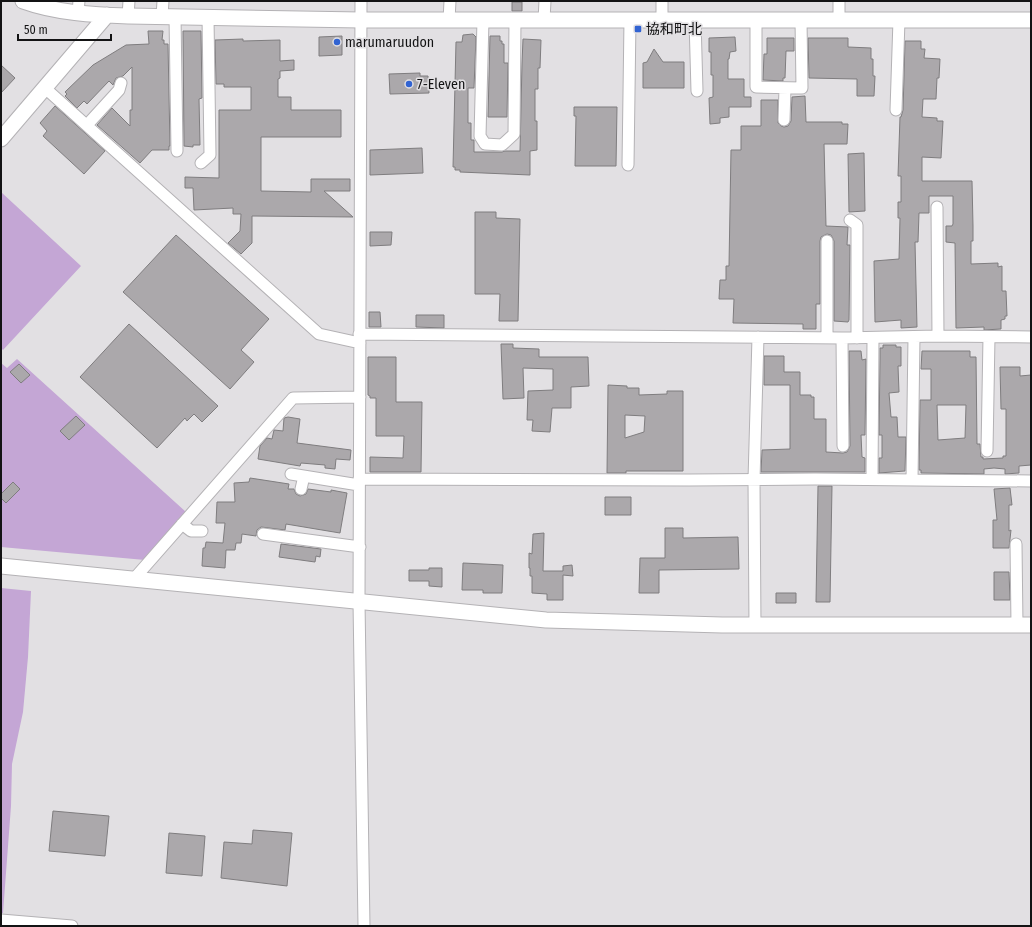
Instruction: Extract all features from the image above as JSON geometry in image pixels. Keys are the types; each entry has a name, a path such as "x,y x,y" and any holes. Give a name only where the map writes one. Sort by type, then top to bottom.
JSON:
{"street":[{"path":"23,1 56,10 79,7 107,15"},
{"path":"162,1 168,16 177,151"},
{"path":"360,1 359,602 364,926"},
{"path":"449,20 450,1"},
{"path":"544,20 545,1"},
{"path":"662,1 662,20"},
{"path":"839,1 839,20"},
{"path":"1,139 107,15 129,8 168,16 361,20 1031,20"},
{"path":"201,163 210,155 208,17"},
{"path":"483,20 480,136 486,144 502,145 514,134 515,20"},
{"path":"628,165 630,20"},
{"path":"695,20 697,91"},
{"path":"756,21 756,87 802,88 801,20"},
{"path":"896,110 899,20"},
{"path":"86,125 119,90 121,83"},
{"path":"45,88 320,334 360,339 758,337 873,338 938,336 1031,337"},
{"path":"784,120 785,88"},
{"path":"937,207 938,336"},
{"path":"850,220 857,225 857,338"},
{"path":"827,241 827,337"},
{"path":"755,625 754,480 758,337"},
{"path":"912,480 914,337"},
{"path":"987,451 989,337"},
{"path":"842,338 842,446"},
{"path":"872,479 873,338"},
{"path":"133,580 293,398 360,397"},
{"path":"291,474 359,482 872,479 1031,481"},
{"path":"301,489 304,476"},
{"path":"182,524 191,531 202,530"},
{"path":"263,534 360,547"},
{"path":"1,566 546,620 755,625 1024,625 1016,544"},
{"path":"1,920 72,926"}],"shaded area":[{"path":"1,192 81,266 3,350 1,348"},
{"path":"17,359 186,512 145,560 1,547 1,363 7,368"},
{"path":"1,588 31,591 28,657 23,712 12,764 11,806 3,913 1,913"}],"building":[{"path":"512,2 522,2 522,11 512,11"},
{"path":"148,31 163,31 162,40 164,40 164,44 168,44 170,146 169,150 152,150 140,163 97,125 112,108 130,126 130,110 132,110 132,67 123,76 116,78 113,85 109,81 87,104 84,101 77,108 65,96 67,94 65,92 93,65 126,45 149,44"},
{"path":"183,31 201,31 202,98 199,99 200,145 193,145 193,147 184,146"},
{"path":"473,34 476,37 474,88 468,88 468,123 471,123 471,140 474,140 474,152 520,151 523,39 541,40 540,68 538,68 538,89 535,89 537,150 530,151 530,175 460,172 460,170 455,170 455,167 453,167 456,42 462,42 463,35"},
{"path":"342,36 342,55 319,56 319,37"},
{"path":"490,36 500,36 500,41 504,44 504,63 508,63 507,117 488,117"},
{"path":"735,37 736,51 730,52 728,59 728,79 744,79 744,97 751,97 751,107 729,107 729,117 720,118 720,123 710,124 709,98 713,97 713,75 711,75 711,52 709,52 709,38"},
{"path":"767,38 794,38 794,51 786,51 785,78 783,78 783,81 763,80 764,54 767,54"},
{"path":"808,38 848,38 848,47 871,48 871,59 873,59 873,76 875,76 874,96 857,96 857,79 809,78"},
{"path":"243,39 243,41 280,40 280,61 294,60 294,70 280,71 280,78 278,79 278,97 291,97 291,110 341,110 341,137 261,137 261,191 311,192 311,179 350,179 350,191 324,191 353,217 252,216 252,243 241,254 228,243 240,231 241,214 233,214 233,208 194,210 193,188 185,188 185,177 219,178 219,110 251,110 251,87 224,87 224,84 216,84 215,40"},
{"path":"905,41 921,41 921,49 925,49 924,58 940,59 936,99 923,99 922,117 937,118 937,121 943,121 941,158 922,157 922,181 972,181 973,241 971,241 971,264 998,263 998,267 1002,266 1002,291 1006,291 1007,316 1005,316 1005,319 1001,320 1001,329 984,330 984,327 956,328 955,243 946,242 946,226 952,226 953,224 953,196 929,196 929,213 919,213 918,242 915,242 917,327 901,328 901,320 875,322 874,261 899,259 900,218 898,218 898,202 901,202 901,176 898,176 900,117 903,110"},
{"path":"654,49 663,62 684,62 684,88 643,88 643,63 647,62"},
{"path":"1,65 15,78 1,93"},
{"name":"7-Eleven","path":"420,73 420,76 428,76 429,93 390,94 389,74"},
{"path":"805,96 806,122 842,122 842,124 848,124 847,144 824,144 826,226 848,227 847,245 850,245 849,320 848,322 834,321 834,241 831,235 827,234 821,237 820,241 820,304 816,304 816,329 803,329 803,324 733,323 734,299 719,299 720,280 726,280 726,266 729,266 731,150 741,150 741,126 761,126 761,100 778,100 778,123 784,127 788,126 791,121 792,97"},
{"path":"55,106 105,151 84,174 43,136 47,131 40,123"},
{"path":"574,107 617,107 616,166 575,166 576,116 574,116"},
{"path":"422,148 423,173 370,175 370,150"},
{"path":"864,153 865,211 849,212 848,154"},
{"path":"475,212 496,212 496,218 520,219 518,321 499,321 500,294 475,294"},
{"path":"370,232 392,232 391,245 370,246"},
{"path":"176,235 269,319 241,350 254,362 230,389 123,292"},
{"path":"369,312 380,312 381,327 369,327"},
{"path":"416,315 444,315 444,328 416,327"},
{"path":"129,324 218,406 202,422 194,414 187,421 185,418 157,448 80,377"},
{"path":"501,344 513,344 513,348 539,349 539,357 588,357 589,386 571,387 571,408 552,408 550,432 532,431 533,420 527,420 528,391 553,390 553,369 523,368 524,398 503,399"},
{"path":"883,345 896,345 896,347 901,347 901,366 898,366 899,392 889,393 891,417 897,417 898,437 906,437 905,471 879,473 879,458 882,458 882,435 879,435 880,348 883,348"},
{"path":"849,351 861,351 862,360 866,359 865,435 861,435 862,457 865,458 865,472 761,472 762,450 790,449 790,385 764,385 764,356 784,356 784,372 800,372 800,395 811,395 811,397 814,397 814,419 826,419 826,452 843,453 847,452 850,446"},
{"path":"922,351 970,351 970,357 976,357 977,444 980,444 981,457 983,457 983,459 1003,458 1003,456 1006,456 1006,409 1001,409 1000,367 1020,367 1020,376 1031,375 1031,465 1019,466 1019,473 1005,474 1005,469 994,468 984,469 984,474 921,473 921,470 919,470 920,400 931,400 931,369 921,369","holes":["937,405 966,405 965,438 938,440"]},
{"path":"368,357 396,357 396,402 422,402 421,472 370,472 370,457 403,458 404,436 376,436 376,398 370,398 368,395"},
{"path":"19,364 30,375 21,383 10,372"},
{"path":"608,385 639,388 639,395 667,394 667,391 683,391 683,471 626,471 626,473 607,473","holes":["625,415 645,416 644,432 625,438"]},
{"path":"76,416 85,425 69,440 60,431"},
{"path":"288,417 300,419 297,443 351,450 350,460 336,459 335,469 325,468 325,465 301,463 300,466 258,459 260,446 267,438 272,439 274,430 283,431 284,418"},
{"path":"250,478 289,484 288,489 294,489 296,494 300,496 306,494 308,489 331,492 331,490 347,493 340,533 286,524 285,530 261,527 257,530 256,536 242,534 241,543 236,543 235,550 226,550 225,568 202,566 203,548 205,548 206,542 223,543 225,523 216,523 217,502 235,502 234,483 249,482"},
{"path":"13,482 20,489 6,503 1,498 1,494"},
{"path":"818,486 832,486 830,602 816,602"},
{"path":"1010,488 1012,505 1009,505 1009,531 1011,530 1009,548 993,548 993,520 997,520 994,489"},
{"path":"605,497 631,497 631,515 605,515"},
{"path":"665,528 683,528 683,538 738,537 739,569 659,570 659,593 639,593 640,558 665,558"},
{"path":"544,533 543,571 563,571 563,566 572,565 573,576 563,575 563,600 547,600 547,594 532,593 532,576 530,576 529,553 532,554 533,534"},
{"path":"281,544 321,549 320,557 316,556 315,562 279,557"},
{"path":"463,563 503,565 502,593 483,593 483,590 462,590"},
{"path":"429,568 442,568 442,587 429,586 429,581 409,581 409,570 429,570"},
{"path":"994,572 1009,572 1010,600 994,600"},
{"path":"776,593 796,593 796,603 776,603"},
{"path":"53,811 109,816 105,856 49,851"},
{"path":"253,830 292,833 287,886 221,878 224,842 252,844"},
{"path":"169,833 205,836 202,876 166,873"}],"place":[{"name":"協和町北","path":"638,29"},
{"name":"marumaruudon","path":"337,42"},
{"name":"7-Eleven","path":"409,84"}]}
